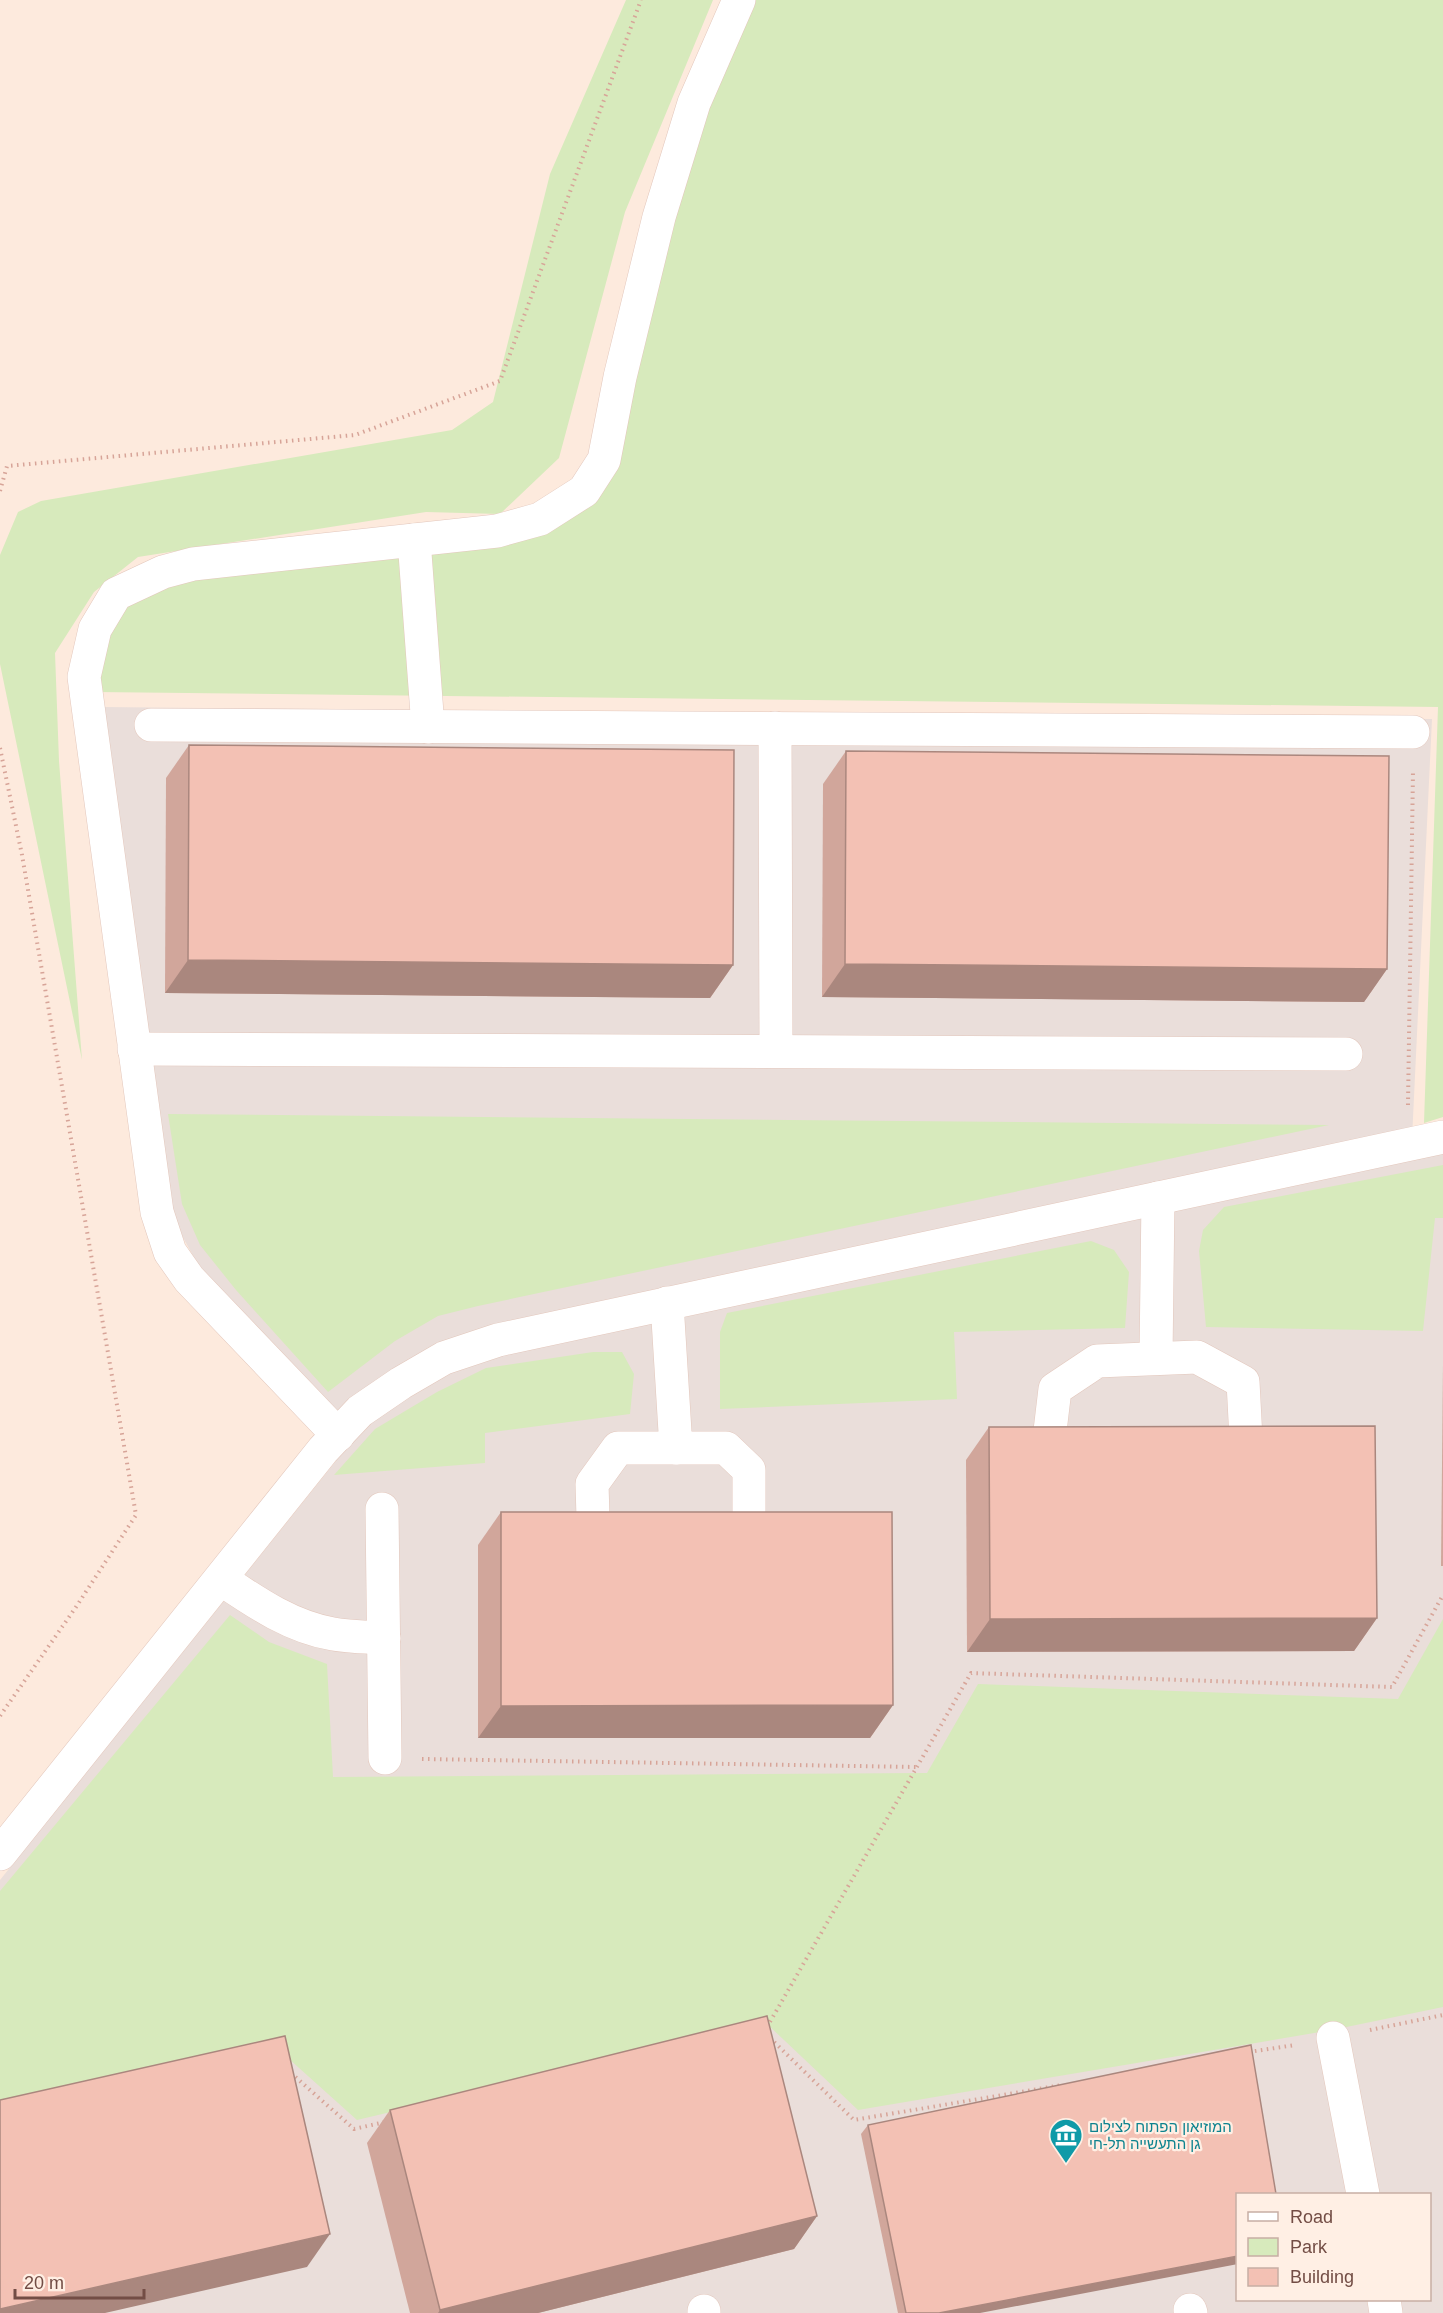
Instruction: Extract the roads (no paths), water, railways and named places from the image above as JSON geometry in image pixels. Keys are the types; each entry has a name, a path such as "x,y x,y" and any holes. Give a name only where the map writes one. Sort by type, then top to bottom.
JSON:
{"street":[{"path":"338,1435 189,1279 170,1252 157,1212 84,677 94,629 116,594 163,572 193,564 497,531 540,519 584,491 604,460 620,377 659,217 694,103 739,0"},
{"path":"414,540 428,727"},
{"path":"151,725 1413,732"},
{"path":"775,728 776,1051"},
{"path":"134,1049 1346,1054"},
{"path":"0,1854 338,1435 360,1411 444,1358 498,1340 1443,1137"},
{"path":"1156,1358 1158,1198"},
{"path":"667,1303 676,1448"},
{"path":"1050,1431 1055,1389 1097,1361 1197,1356 1243,1382 1246,1438"},
{"path":"593,1517 592,1484 618,1448 726,1448 749,1470 749,1518"},
{"path":"382,1509 385,1758"},
{"path":"221,1579 262,1607 295,1623 332,1634 384,1638"},
{"path":"1333,2038 1363,2193"}],"place":[{"name":"המוזיאון הפתוח לצילום גן התעשייה תל-חי","path":"1066,2164"}]}
